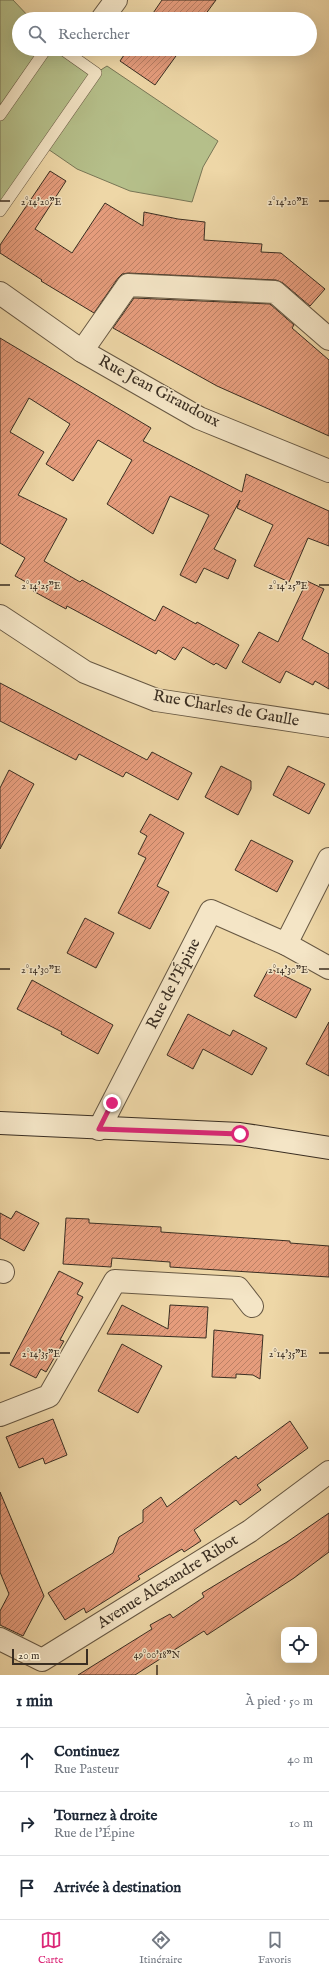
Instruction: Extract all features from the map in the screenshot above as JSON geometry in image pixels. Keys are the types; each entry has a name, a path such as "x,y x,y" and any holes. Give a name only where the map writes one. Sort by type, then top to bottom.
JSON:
{"street":[{"path":"107,12 116,0"},
{"path":"82,351 128,285 274,292 329,339"},
{"name":"Rue Jean Giraudoux","path":"0,293 82,351 199,418 327,465"},
{"name":"Rue Charles de Gaulle","path":"0,616 85,672 156,700 329,726"},
{"path":"286,944 329,859"},
{"name":"Rue de l'Épine","path":"99,1129 212,911 286,944 329,968"},
{"path":"0,1124 240,1134 329,1148"},
{"path":"0,1415 49,1396 115,1281 238,1288 252,1306"},
{"name":"Avenue Alexandre Ribot","path":"0,1639 42,1660 250,1531 329,1472"}],"lane":[{"path":"0,115 41,56"},
{"path":"0,211 96,73 72,56"}],"green space":[{"path":"0,0 13,0 24,12 12,12 12,56 72,56 96,73 107,66 218,141 203,167 192,202 130,191 77,169 45,147 0,210 0,115 5,109 0,103"}],"building":[{"path":"162,0 216,0 207,12 154,12"},
{"path":"123,56 176,56 155,85 120,61"},
{"path":"50,171 66,181 35,229 72,253 105,203 143,226 144,212 178,219 205,222 204,240 262,244 261,252 281,253 325,289 310,306 283,283 276,280 128,273 122,274 118,278 94,313 41,281 42,280 0,253 0,245"},
{"path":"134,298 270,304 294,325 292,328 329,360 329,436 217,386 113,328"},
{"path":"0,338 151,428 143,441 242,492 246,474 329,511 329,546 308,538 289,582 254,566 273,525 237,508 240,500 214,549 236,560 228,579 204,568 196,583 180,575 209,515 170,496 153,534 107,504 132,460 98,440 73,481 46,464 70,424 29,398 10,432 44,452 18,495 67,519 44,561 80,582 82,580 155,621 163,606 196,624 197,622 239,645 226,669 216,663 214,665 183,647 175,660 158,650 156,654 67,606 66,609 33,591 35,587 15,576 25,558 0,543"},
{"path":"307,581 324,589 302,639 329,654 329,689 315,681 313,685 286,671 280,683 242,662 259,632 278,642"},
{"path":"0,683 147,760 152,752 192,773 178,800 126,772 123,777 79,754 76,760 0,721"},
{"path":"221,766 251,781 251,789 238,815 205,797"},
{"path":"288,766 325,784 309,814 273,795"},
{"path":"9,770 34,784 0,849 0,788"},
{"path":"150,814 184,833 157,886 169,892 150,929 118,913 146,858 138,854 147,836 140,832"},
{"path":"251,840 293,861 277,892 235,870"},
{"path":"85,918 114,933 96,968 67,953"},
{"path":"269,968 311,989 296,1018 254,996"},
{"path":"32,980 113,1025 98,1054 61,1034 62,1032 17,1009"},
{"path":"188,1014 230,1036 233,1030 267,1048 252,1075 203,1049 193,1069 167,1055"},
{"path":"329,1022 329,1076 306,1064"},
{"path":"16,1211 39,1223 24,1251 0,1238 0,1213 11,1219"},
{"path":"66,1218 89,1219 89,1223 161,1227 161,1232 290,1241 290,1243 329,1246 329,1277 170,1267 170,1262 112,1258 111,1267 63,1264"},
{"path":"59,1271 83,1283 77,1294 83,1297 60,1340 64,1341 46,1372 41,1369 36,1378 10,1365"},
{"path":"122,1305 168,1329 170,1305 208,1307 206,1338 107,1334"},
{"path":"214,1330 263,1335 260,1379 253,1375 236,1374 236,1378 212,1377"},
{"path":"122,1344 162,1366 138,1413 98,1391"},
{"path":"53,1419 67,1455 45,1464 43,1458 19,1468 6,1437"},
{"path":"290,1421 308,1448 257,1485 261,1490 240,1505 236,1500 194,1530 201,1541 184,1552 182,1549 138,1576 140,1579 86,1613 84,1608 65,1620 48,1593 113,1553 119,1537 143,1522 143,1510 161,1497 167,1507 236,1456 238,1459"},
{"path":"0,1492 44,1596 23,1636 0,1625 0,1611 9,1594 0,1572"},
{"path":"329,1513 329,1552 294,1578 207,1635 204,1631 135,1675 78,1675 152,1629 150,1625 170,1614 173,1618 204,1597 202,1593 287,1542"}],"route":[{"path":"112,1103 99,1129 240,1134"}]}
